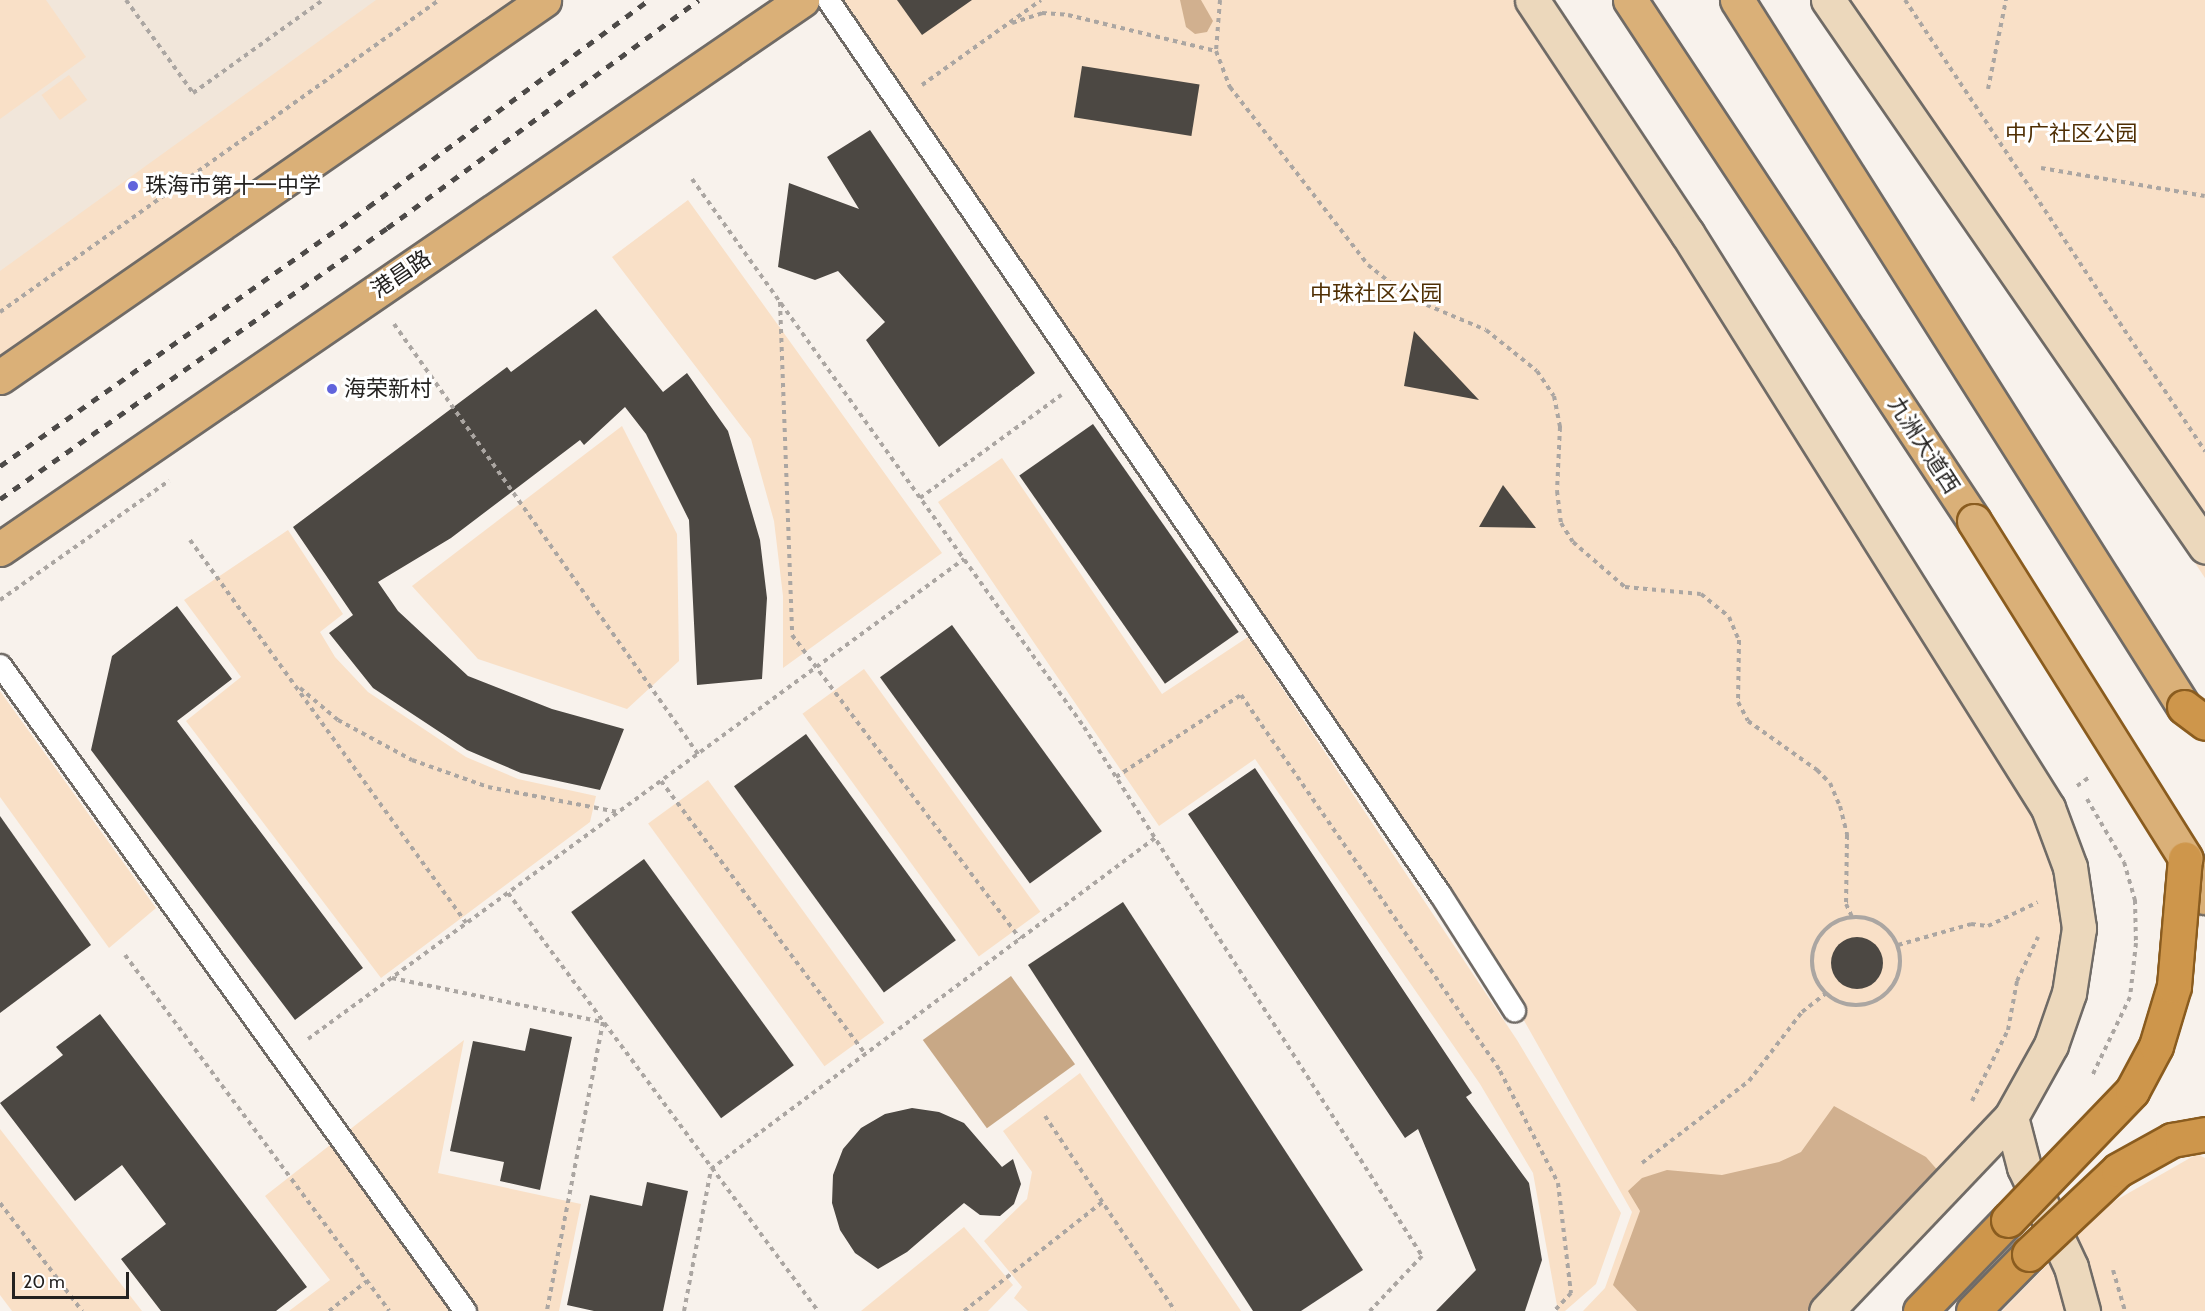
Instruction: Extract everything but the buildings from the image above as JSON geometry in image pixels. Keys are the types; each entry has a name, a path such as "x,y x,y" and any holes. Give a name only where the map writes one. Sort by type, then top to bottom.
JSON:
{"highway":[{"path":"1920,1311 2132,1092 2156,1046 2174,986 2185,858"},
{"path":"1973,1311 2029,1254 2118,1170 2172,1140 2205,1134"}],"main road":[{"path":"0,377 544,0"},
{"name":"港昌路","path":"0,549 802,0"},
{"path":"1532,0 1687,233 2048,808 2070,867 2079,928 2069,993 2051,1045 2011,1117 1826,1311"},
{"name":"九洲大道西","path":"1630,0 1974,521 2185,858 2205,897"},
{"path":"1737,0 2194,715 2205,740"},
{"path":"1828,0 2205,546"},
{"path":"2011,1117 2024,1167 2071,1267 2083,1311"}],"lane":[{"path":"828,0 1440,894 1514,1010"},
{"path":"0,665 465,1311"}],"path":[{"path":"126,0 193,93 324,0"},
{"path":"0,312 439,0"},
{"path":"898,102 1012,23 1041,0"},
{"path":"1220,0 1216,51 1230,87 1368,266 1410,298 1486,330 1537,371 1554,396 1560,427 1557,491 1561,523 1573,542 1625,587 1701,594 1729,617 1739,640 1738,702 1748,721 1817,770 1830,783 1840,806 1847,835 1846,904 1852,917"},
{"path":"1905,0 2205,451"},
{"path":"1988,89 2006,0"},
{"path":"1012,23 1042,13 1068,15 1216,51"},
{"path":"2041,168 2205,196"},
{"path":"692,179 921,498 1116,777 1422,1256 1370,1311"},
{"path":"780,302 792,635 1020,939"},
{"path":"394,324 698,754"},
{"path":"921,498 1086,376"},
{"path":"190,540 466,923"},
{"path":"283,1058 964,560"},
{"path":"294,683 338,720 412,760 488,787 618,812"},
{"path":"1116,777 1241,695 1500,1071 1558,1183 1571,1293 1554,1311"},
{"path":"661,781 865,1054"},
{"path":"2079,785 2124,862 2135,900 2136,943 2130,997 2109,1047 2085,1088"},
{"path":"684,1311 711,1169 1155,838"},
{"path":"1898,945 1971,924 1998,923 2047,892"},
{"path":"508,893 818,1311"},
{"path":"1852,917 1879,923 1898,945 1899,974 1881,998 1853,1005 1826,993 1813,968 1813,954 1826,928 1852,917"},
{"path":"1968,1107 2008,1030 2017,981 2040,934"},
{"path":"125,955 389,1311"},
{"path":"392,978 603,1022"},
{"path":"1642,1163 1749,1081 1802,1012 1826,993"},
{"path":"547,1311 603,1022"},
{"path":"1045,1116 1176,1311"},
{"path":"964,1311 1104,1201"},
{"path":"0,1203 82,1311"},
{"path":"2110,1263 2125,1311"},
{"path":"330,1311 367,1281"}],"shaded area":[{"name":"珠海市第十一中学","path":"0,0 531,0 0,373"},
{"path":"1180,0 1201,0 1213,21 1207,32 1195,34 1186,27"},
{"path":"1011,976 1075,1064 987,1128 923,1040"},
{"path":"1834,1106 1926,1157 1940,1173 1807,1311 1637,1311 1613,1285 1640,1211 1628,1191 1642,1178 1667,1170 1722,1175 1779,1162 1801,1152"}],"green space":[{"path":"0,0 46,0 86,57 0,119"},
{"path":"376,0 519,0 0,364 0,271"},
{"name":"中珠社区公园","path":"834,0 1523,0 2045,808 2077,928 2009,1115 1819,1311 1583,1311 1605,1288 1632,1212 1517,1008"},
{"name":"中广社区公园","path":"1822,0 2205,0 2205,578"},
{"path":"69,75 87,100 60,120 41,95"},
{"path":"688,200 942,553 783,668 783,596 774,521 751,439 612,257"},
{"path":"622,426 677,534 679,661 627,709 478,659 412,586"},
{"path":"1002,458 1162,694 1248,637 1517,1040 1621,1213 1596,1284 1565,1311 1558,1311 1533,1173 1480,1084 1255,759 1159,826 938,502"},
{"path":"288,530 343,614 320,632 335,657 368,692 466,757 518,779 596,796 590,822 381,978 186,721 241,677 184,600"},
{"path":"864,669 1040,912 979,956 803,714"},
{"path":"0,691 156,908 109,948 0,797"},
{"path":"708,780 884,1023 824,1066 648,823"},
{"path":"464,1040 438,1173 581,1204 559,1311 289,1311 330,1280 265,1196"},
{"path":"1080,1073 1241,1311 1028,1311 1014,1298 1022,1287 984,1241 1027,1199 1032,1172 1003,1131"},
{"path":"0,1129 142,1311 12,1311 0,1295"},
{"path":"2197,1154 2205,1158 2205,1311 2002,1311 2104,1207"},
{"path":"964,1227 1013,1285 988,1311 861,1311"}],"railway":[{"path":"0,466 368,207 649,0"},
{"path":"0,499 387,228 699,0"}],"place":[{"name":"珠海市第十一中学","path":"133,186"},
{"name":"海荣新村","path":"332,389"}]}
